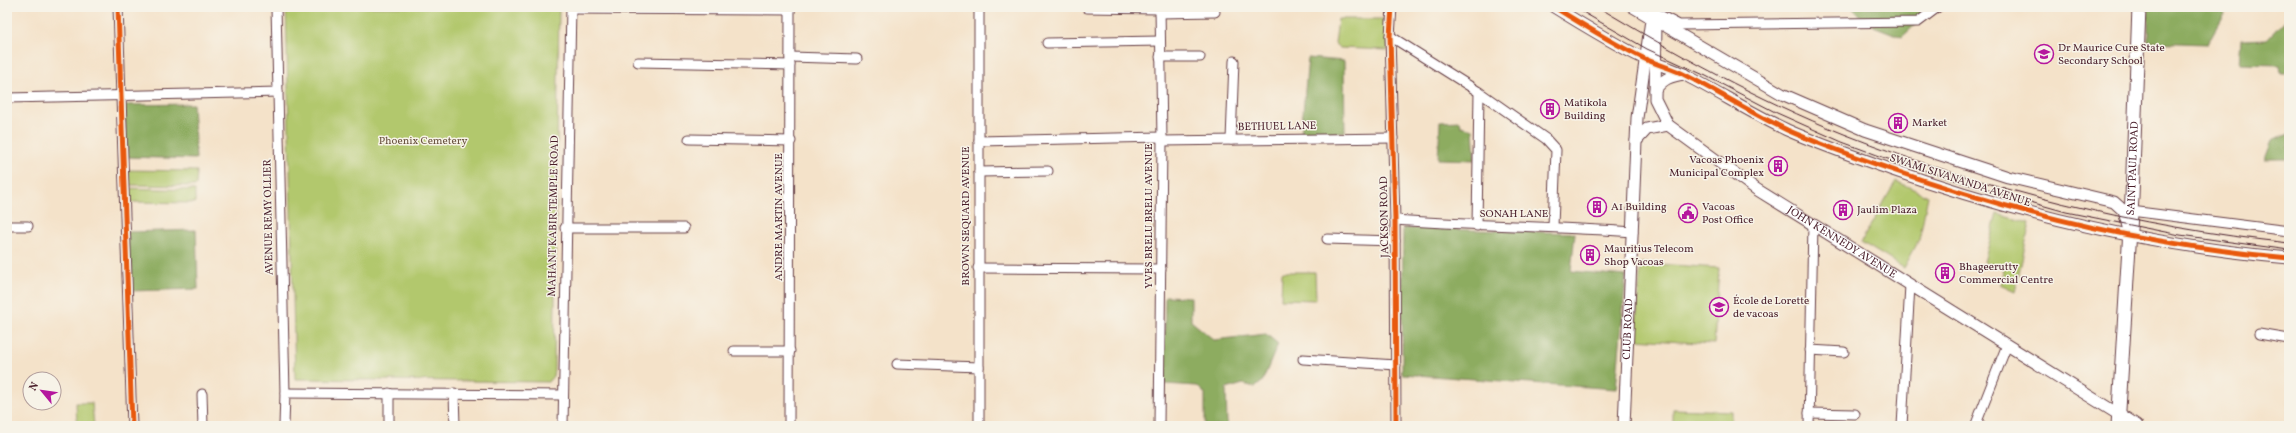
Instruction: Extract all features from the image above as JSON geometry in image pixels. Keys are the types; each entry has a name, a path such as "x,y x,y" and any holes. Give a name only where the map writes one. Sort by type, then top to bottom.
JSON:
{"main road":[{"name":"SAINT PAUL ROAD","path":"2118,420 2131,211 2139,7"},
{"path":"2118,420 2136,426"}],"street":[{"path":"118,7 132,426"},
{"name":"AVENUE REMY OLLIER","path":"276,7 285,393 284,426"},
{"name":"BROWN SEQUARD AVENUE","path":"979,7 979,426"},
{"name":"JACKSON ROAD","path":"1392,7 1390,36 1395,220 1396,426"},
{"name":"SWAMI SIVANANDA AVENUE","path":"1554,7 1603,38 1645,60 1684,74 1787,129 1825,146 1943,188 2031,214 2129,236 2214,250 2289,258"},
{"name":"SWAMI SIVANANDA AVENUE","path":"1633,7 1653,14 1782,94 1865,130 2008,177 2114,202"},
{"path":"1653,14 1679,25 1918,22 1938,7"},
{"path":"571,8 790,8"},
{"name":"MAHANT KABIR TEMPLE ROAD","path":"563,426 565,228 571,8"},
{"name":"ANDRE MARTIN AVENUE","path":"789,426 790,8"},
{"path":"1087,8 1215,12"},
{"name":"YVES BRELU BRELU AVENUE","path":"1159,426 1162,139 1160,10"},
{"name":"CLUB ROAD","path":"1624,426 1637,118 1653,14"},
{"name":"JOHN KENNEDY AVENUE","path":"1653,14 1656,64 1655,99 1668,125 1756,189 2007,345 2118,420"},
{"path":"1390,36 1479,92 1546,139 1556,150 1553,226"},
{"path":"1046,43 1160,41"},
{"path":"1160,56 1200,57"},
{"path":"638,62 857,59"},
{"path":"1231,140 1234,61"},
{"path":"1655,90 1662,80 1672,75 1684,74"},
{"path":"7,98 278,92"},
{"path":"1477,226 1479,92"},
{"path":"1636,141 1647,129 1668,125"},
{"name":"BETHUEL LANE","path":"979,141 1393,138"},
{"path":"689,140 790,141"},
{"path":"979,172 1048,171"},
{"path":"2129,236 2124,211 2114,202 2124,197 2132,187"},
{"path":"2131,211 2289,231"},
{"name":"SONAH LANE","path":"1395,220 1477,226 1553,226 1633,232"},
{"path":"1809,426 1813,224"},
{"path":"7,226 28,226"},
{"path":"565,228 684,228"},
{"path":"1327,239 1395,241"},
{"path":"978,268 1161,269"},
{"path":"1902,426 1910,285"},
{"path":"2259,334 2289,339"},
{"path":"1981,426 1976,424 2007,345"},
{"path":"1810,350 1844,352"},
{"path":"734,351 790,351"},
{"path":"1303,359 1396,365"},
{"path":"897,364 979,367"},
{"path":"285,393 454,393 563,395"},
{"path":"388,426 389,393"},
{"path":"454,393 454,426"},
{"path":"202,394 202,426"},
{"path":"1809,413 1855,414"}],"green space":[{"name":"Phoenix Cemetery","path":"286,7 559,7 554,369 553,376 548,382 295,379"},
{"path":"1851,7 1934,7 1902,37 1871,25"},
{"path":"2148,7 2228,7 2207,44 2148,42"},
{"path":"2289,16 2289,74 2281,74 2280,65 2239,64 2241,40 2267,39"},
{"path":"1338,19 1388,19 1388,50 1340,48 1335,44"},
{"path":"1308,58 1344,61 1345,132 1301,134"},
{"path":"193,104 196,159 127,157 124,105"},
{"path":"1460,121 1461,126 1473,129 1475,160 1438,159 1440,122"},
{"path":"2289,134 2289,159 2265,159 2272,141"},
{"path":"126,170 197,171 196,186 126,185"},
{"path":"1896,181 1928,196 1919,240 1904,268 1861,242"},
{"path":"126,188 195,190 195,203 126,202"},
{"path":"1997,214 2030,223 2015,291 2000,284 2004,268 1984,262"},
{"path":"1403,228 1575,233 1571,271 1626,276 1616,389 1402,374"},
{"path":"196,230 198,289 129,291 127,232"},
{"path":"1641,263 1719,268 1714,344 1635,339"},
{"path":"1282,272 1315,272 1316,300 1281,299"},
{"path":"1165,296 1191,297 1191,321 1214,340 1266,334 1278,344 1262,382 1255,387 1243,384 1226,389 1227,426 1205,426 1205,394 1197,386 1164,384"},
{"path":"76,403 92,403 94,426 77,426"},
{"path":"1673,409 1731,411 1731,426 1673,426"}],"tram line":[{"path":"1574,7 1647,49 1706,76 1777,113 1842,142 1888,159 1970,185 2066,212 2180,235 2289,250"},
{"path":"1598,7 1657,42 1749,91 1812,121 1898,154 2007,189 2063,204 2176,227 2289,243"}],"cycle path":[{"path":"118,7 132,426"},
{"path":"1392,7 1390,36 1395,220 1396,426"},
{"path":"1554,7 1631,52 1682,73 1787,130 1826,146 1939,186 2037,214 2137,237 2187,246 2289,258"}],"place":[{"name":"Dr Maurice Cure State Secondary School","path":"2044,54"},
{"name":"Matikola Building","path":"1550,109"},
{"name":"Market","path":"1898,123"},
{"name":"Vacoas Phoenix Municipal Complex","path":"1778,166"},
{"name":"A1 Building","path":"1597,207"},
{"name":"Jaulim Plaza","path":"1843,210"},
{"name":"Vacoas Post Office","path":"1688,213"},
{"name":"Mauritius Telecom Shop Vacoas","path":"1590,255"},
{"name":"Bhageerutty Commercial Centre","path":"1945,273"},
{"name":"École de Lorette de vacoas","path":"1719,307"}]}
